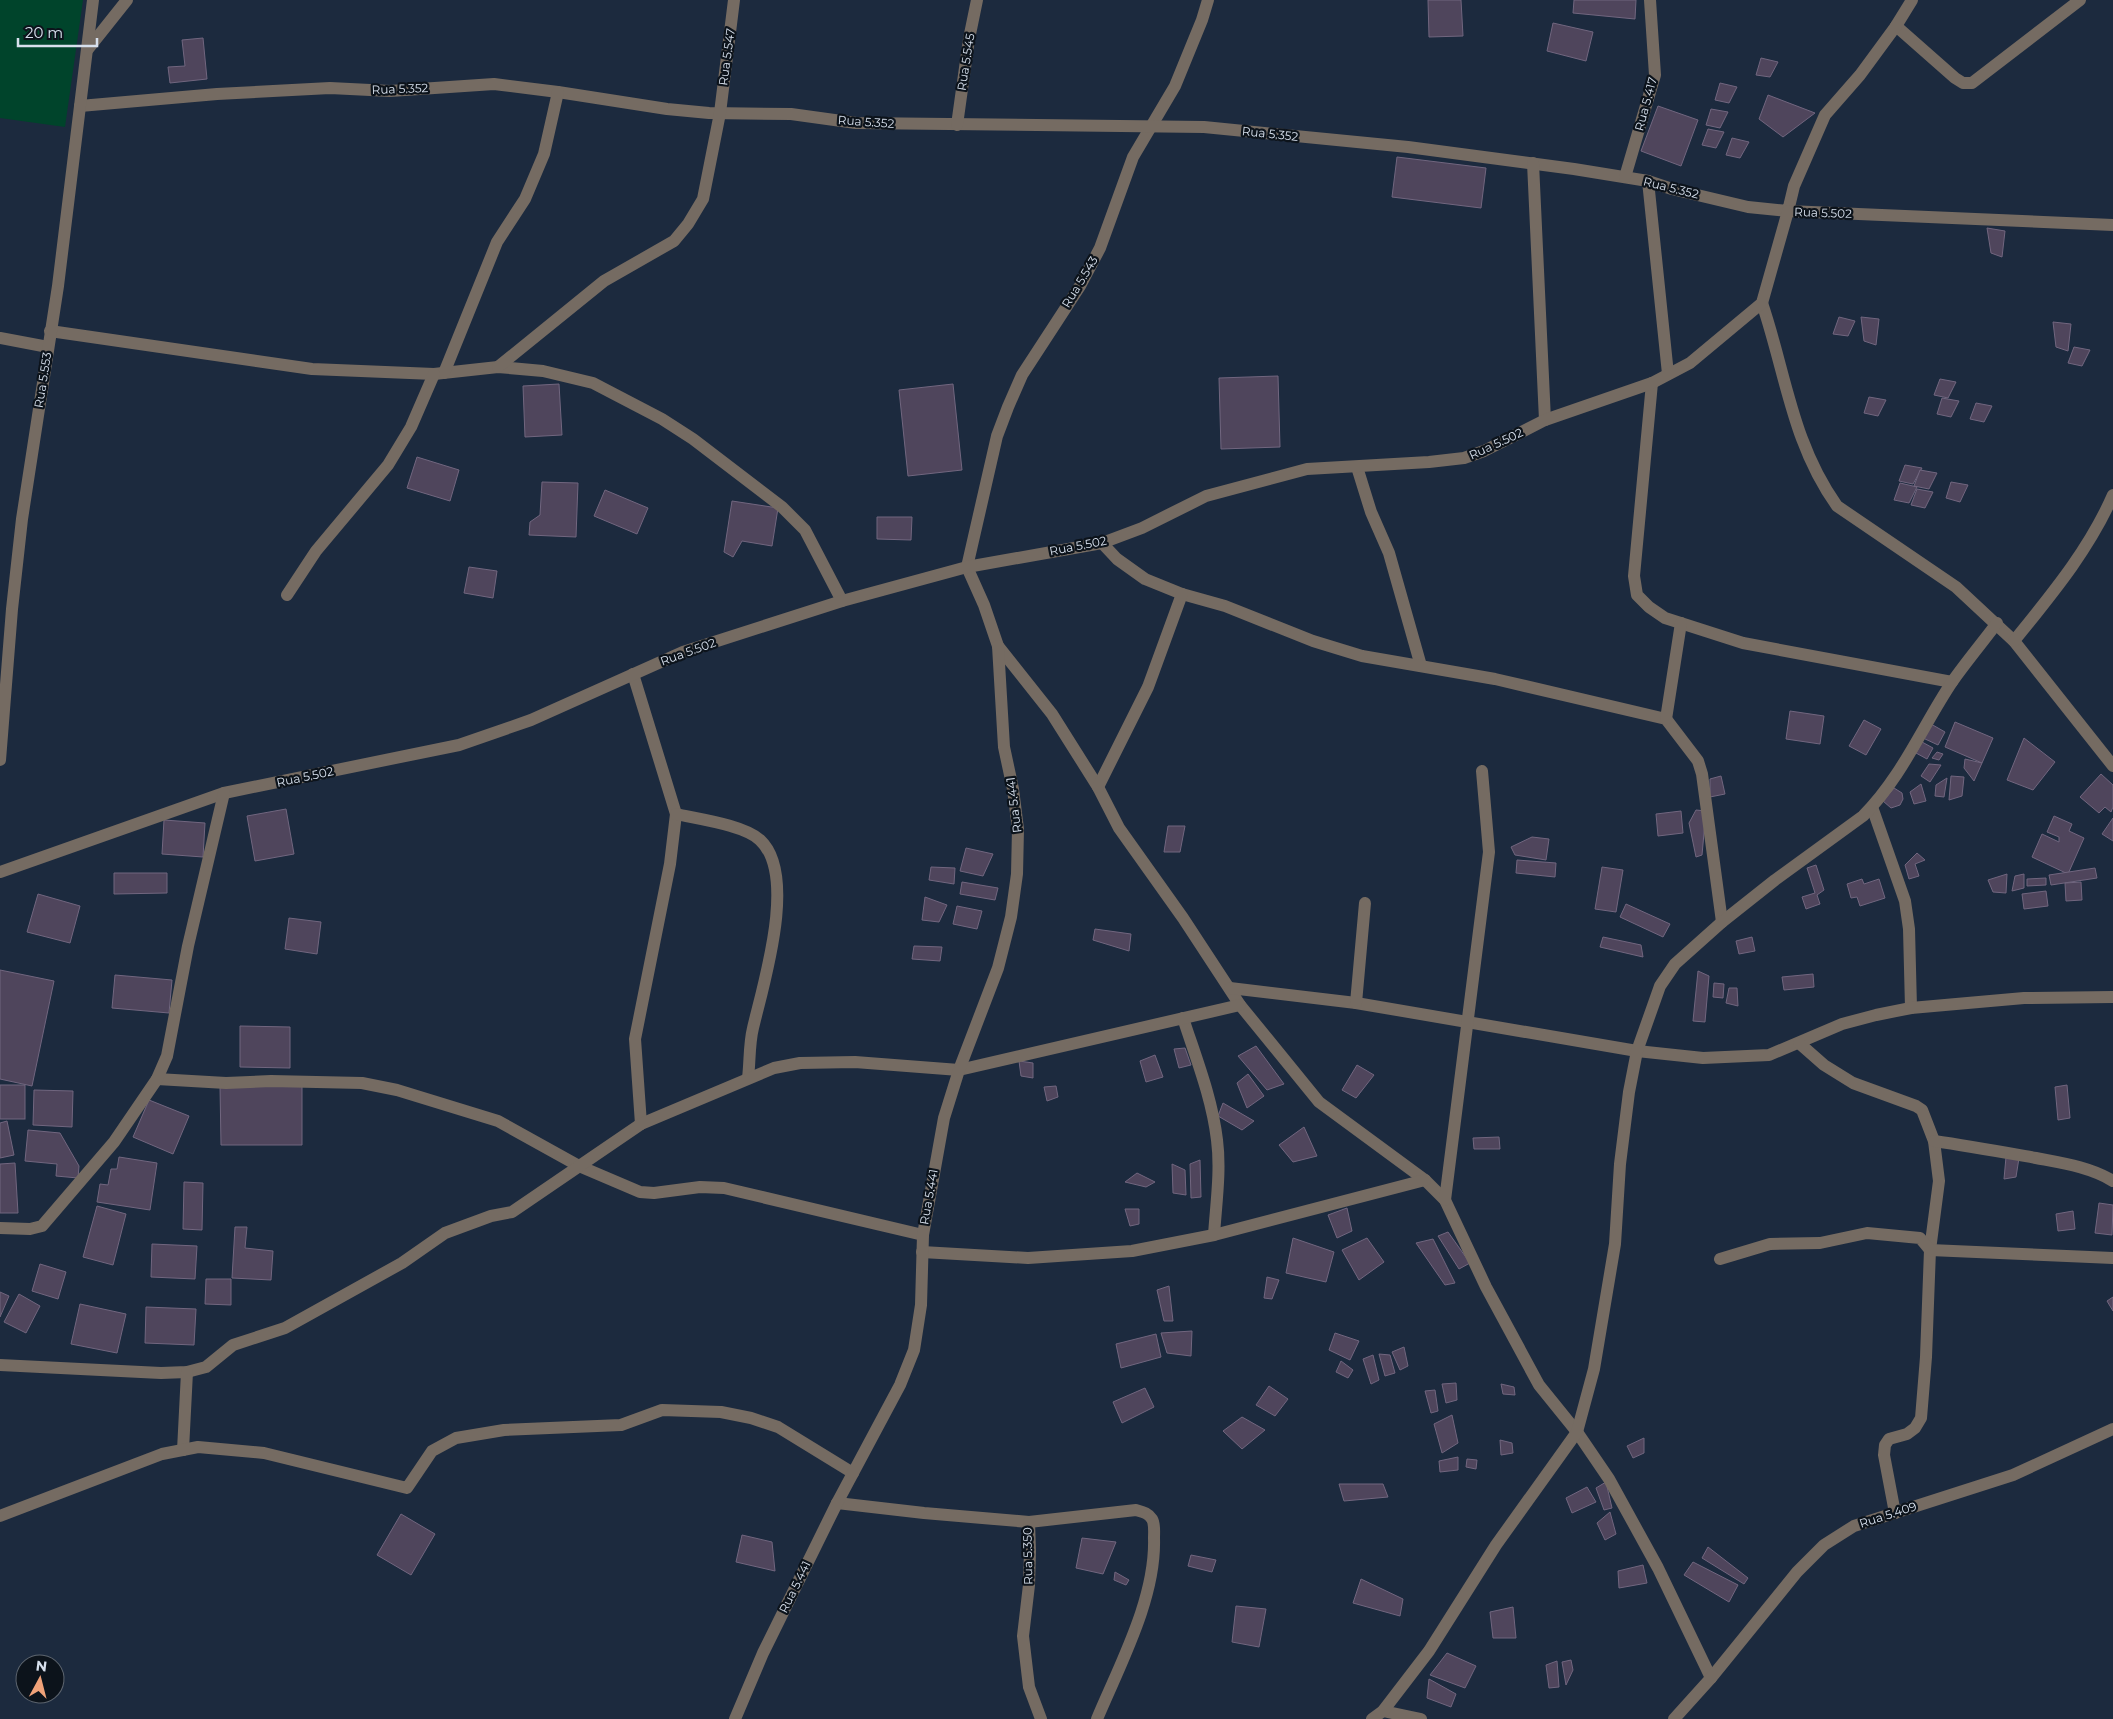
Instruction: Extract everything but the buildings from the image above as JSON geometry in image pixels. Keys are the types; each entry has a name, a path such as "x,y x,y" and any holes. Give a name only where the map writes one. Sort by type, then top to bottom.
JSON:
{"street":[{"name":"Rua 5.553","path":"0,760 12,609 22,519 58,286 88,49 92,0"},
{"path":"88,49 127,0"},
{"name":"Rua 5.547","path":"498,367 604,281 674,241 688,224 703,199 720,113 734,0"},
{"name":"Rua 5.545","path":"957,125 969,39 977,0"},
{"name":"Rua 5.543","path":"967,567 997,436 1008,407 1022,375 1080,286 1100,248 1133,157 1175,86 1202,20 1208,0"},
{"name":"Rua 5.417","path":"1625,177 1655,75 1650,0"},
{"path":"1788,212 1794,186 1825,115 1860,74 1896,26 1912,0"},
{"path":"1896,26 1955,78 1963,83 1972,82 2080,0"},
{"name":"Rua 5.352","path":"80,106 181,97 330,88 390,91 494,84 667,109 720,113 791,114 856,123 1204,127 1408,147 1533,163 1648,181 1672,189 1748,207 1788,212"},
{"path":"287,595 316,551 388,465 411,427 439,373 497,242 525,199 540,163 558,92"},
{"path":"1533,163 1545,420"},
{"path":"1648,181 1668,374"},
{"name":"Rua 5.502","path":"0,872 224,794 459,745 531,720 684,652 842,601 967,567 1102,543 1142,528 1206,496 1307,469 1464,458 1484,451 1545,420 1652,383 1690,363 1762,303 1788,212 2113,225"},
{"path":"1762,303 1774,338 1790,405 1804,449 1823,487 1837,506 1956,587 1997,624 2014,641 2113,766"},
{"path":"50,331 312,369 439,373 498,367 543,371 593,383 662,419 693,439 782,507 805,530 842,601"},
{"path":"0,338 48,348"},
{"path":"1652,383 1634,576 1637,595 1649,607 1665,618 1743,642 1952,682"},
{"path":"1357,467 1371,512 1389,553 1421,666"},
{"path":"2014,641 2068,574 2100,524 2113,495"},
{"path":"1102,543 1117,559 1145,579 1182,594 1225,606 1342,650 1362,656 1495,679 1666,719 1698,762 1702,774 1722,922"},
{"path":"967,567 984,605 998,646 1052,714 1098,787 1119,828 1240,1005 1319,1102 1424,1180 1445,1200 1486,1287 1539,1385 1577,1432 1609,1479 1658,1568 1711,1678"},
{"path":"1098,787 1148,687 1182,594"},
{"path":"1666,719 1681,623"},
{"path":"1372,1719 1384,1711 1430,1651 1496,1545 1577,1432 1594,1369 1615,1244 1620,1164 1629,1092 1637,1051 1660,986 1675,964 1722,922 1775,880 1863,816 1872,807 1888,789 1952,682 1997,624"},
{"name":"Rua 5.441","path":"735,1719 763,1653 837,1503 900,1385 914,1350 921,1305 923,1235 944,1118 959,1070 998,968 1012,917 1018,874 1018,829 1013,789 1004,747 998,646"},
{"path":"632,674 676,814 670,864 635,1039 641,1124"},
{"path":"1445,1200 1489,852 1482,771"},
{"path":"0,1228 30,1229 42,1226 114,1142 157,1079 167,1056 188,946 224,794"},
{"path":"1872,807 1905,901 1909,929 1911,1008"},
{"path":"676,814 746,831 759,839 768,850 775,878 778,906 761,1003 753,1030 748,1078"},
{"path":"1356,1003 1364,903"},
{"path":"1230,988 1356,1003 1637,1051 1702,1058 1769,1055 1842,1024 1911,1008 2024,998 2113,997"},
{"path":"0,1365 160,1373 187,1372 206,1367 233,1345 285,1328 402,1263 445,1233 491,1216 512,1212 641,1124 774,1068 800,1063 855,1062 959,1070 1240,1005"},
{"path":"1183,1018 1208,1097 1217,1140 1218,1174 1214,1236"},
{"path":"1799,1043 1824,1066 1853,1083 1916,1106 1922,1110 1934,1141 1938,1181 1930,1250 1926,1357 1921,1418 1915,1428 1907,1434 1889,1439 1885,1445 1884,1455 1895,1513"},
{"path":"157,1079 226,1083 271,1081 362,1082 498,1121 579,1166 640,1192 654,1193 700,1187 724,1188 923,1235"},
{"path":"1934,1141 1979,1147 2069,1164 2103,1175 2113,1181"},
{"path":"922,1252 1028,1258 1132,1251 1214,1236 1424,1180"},
{"path":"1720,1259 1770,1244 1820,1243 1867,1233 1920,1238 1930,1250 2113,1258"},
{"path":"183,1450 187,1372"},
{"path":"0,1516 162,1454 198,1447 264,1453 407,1488 432,1451 456,1438 504,1430 621,1425 662,1410 721,1412 751,1418 778,1427 853,1473"},
{"name":"Rua 5.409","path":"1674,1719 1711,1678 1797,1572 1824,1545 1854,1526 2013,1475 2113,1429"},
{"name":"Rua 5.350","path":"837,1503 1029,1522 1029,1585 1023,1636 1029,1687 1041,1719"},
{"path":"1029,1522 1136,1510 1148,1513 1154,1521 1154,1550 1146,1597 1097,1719"},
{"path":"1384,1711 1421,1719"}],"green space":[{"path":"0,0 83,0 65,127 0,118"}]}
